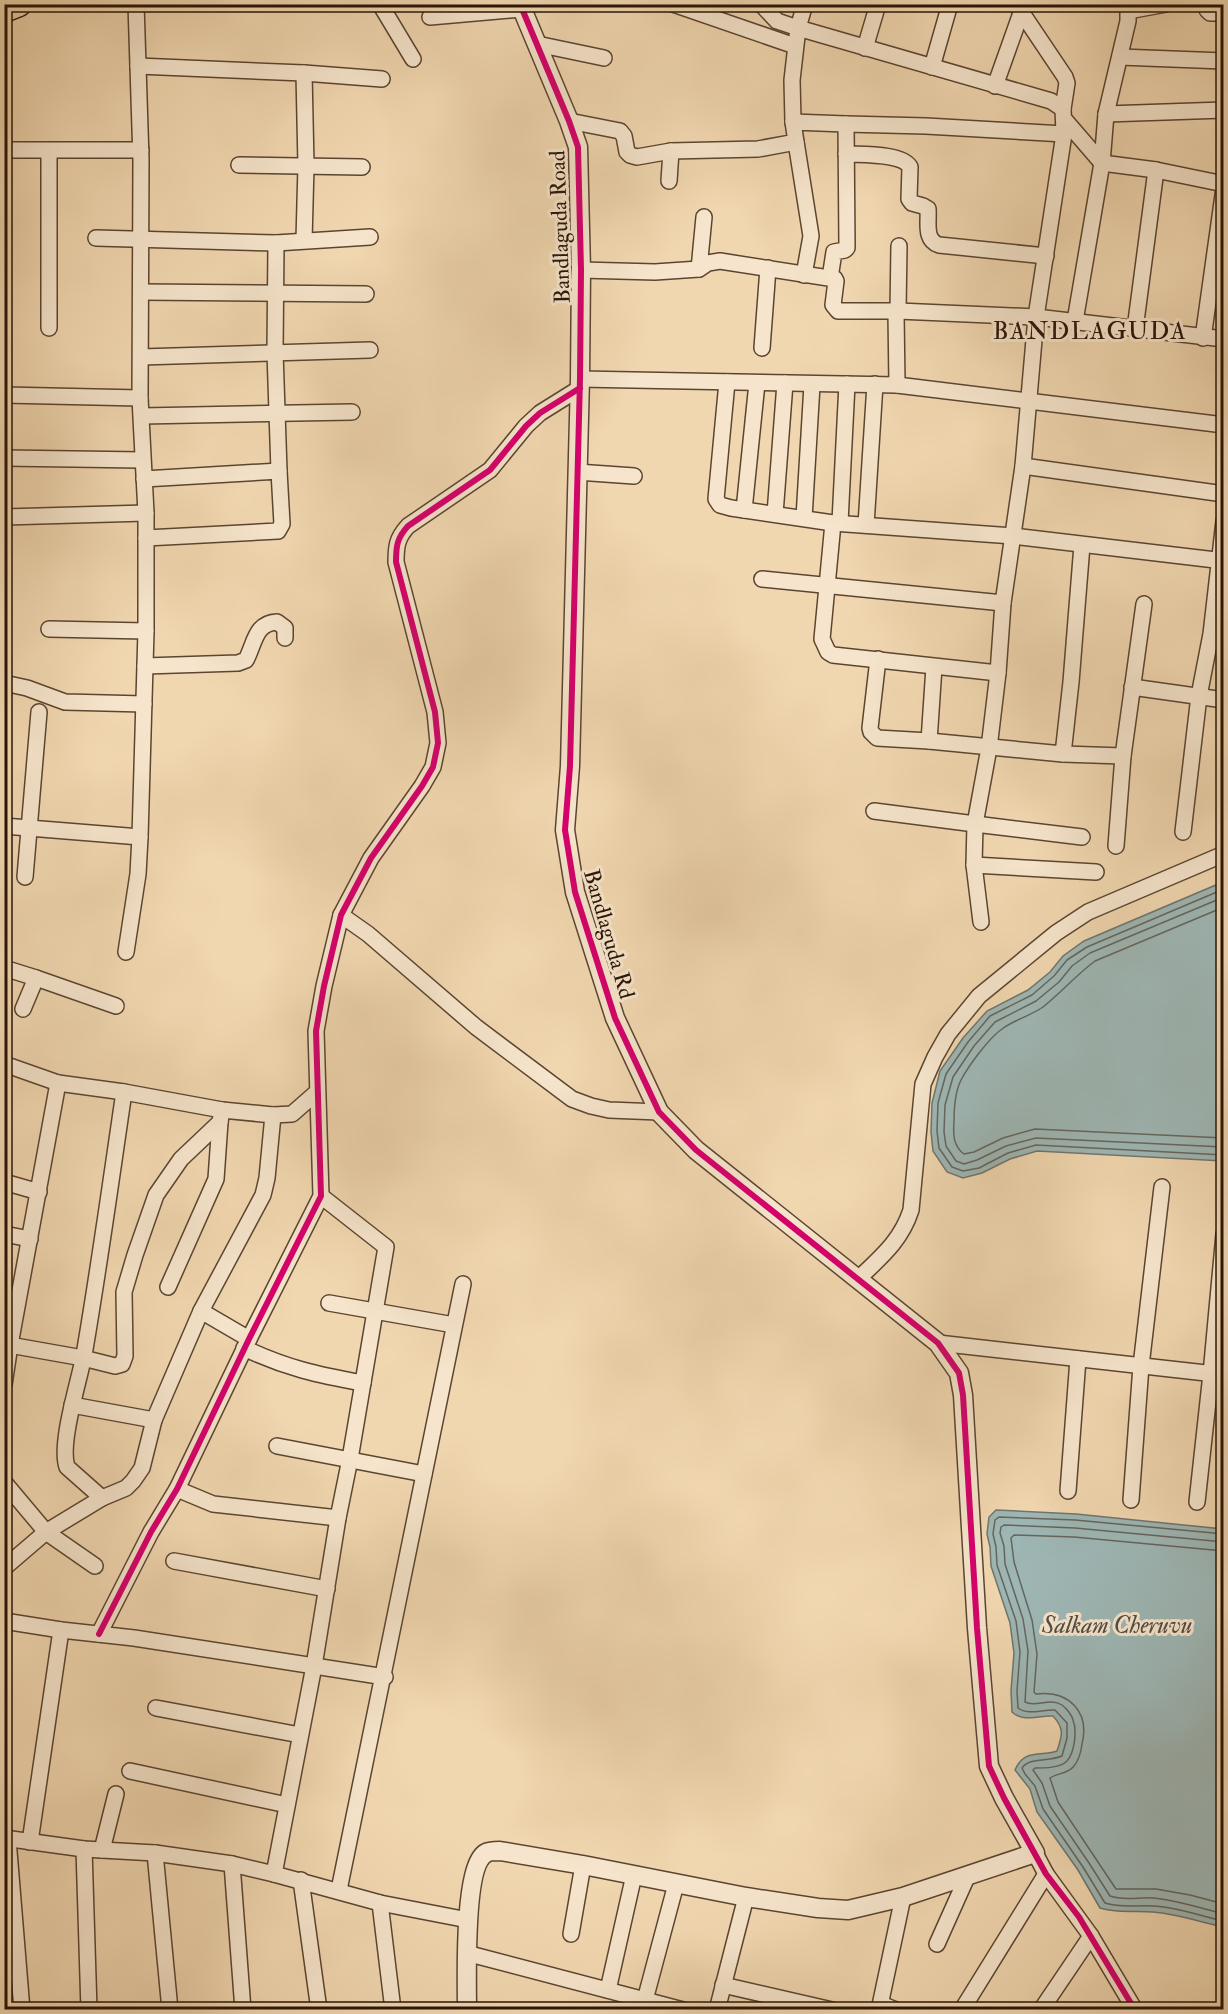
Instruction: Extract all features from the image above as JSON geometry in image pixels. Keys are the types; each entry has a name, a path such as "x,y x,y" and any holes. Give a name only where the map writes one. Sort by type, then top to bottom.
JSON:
{"highway":[{"path":"4,10 19,4"}],"street":[{"path":"126,952 138,874 146,631 146,513 140,398 141,150 135,4"},
{"path":"380,4 413,59"},
{"path":"673,4 795,46"},
{"path":"761,4 777,21 1051,101 1064,121 1102,164 1156,170 1224,186 1219,259 1203,338"},
{"path":"804,275 811,236 793,122 792,80 798,28 805,4"},
{"path":"866,48 878,4"},
{"path":"932,67 950,4"},
{"path":"1075,321 1102,164 1106,114 1128,21 1128,8 1167,4"},
{"path":"1207,4 1207,10 1210,13 1224,13"},
{"path":"430,16 521,6"},
{"name":"Bandlaguda Road","path":"521,6 578,147 582,270 580,384"},
{"path":"995,86 1018,9"},
{"path":"981,922 974,865 975,824 989,748 1003,603 1023,466 1036,316 1064,121 1067,83 1018,9"},
{"path":"537,44 604,58"},
{"path":"1120,57 1224,61"},
{"path":"138,66 304,73 382,79"},
{"path":"304,73 306,166 304,240"},
{"path":"1106,114 1224,111"},
{"path":"569,121 620,131 624,136 627,152 633,156 671,151 758,149 796,142"},
{"path":"793,122 926,126 1064,121"},
{"path":"830,278 834,252 847,248 846,124"},
{"path":"4,150 141,150"},
{"path":"49,151 49,328"},
{"path":"669,181 671,151"},
{"path":"846,154 898,158 908,163 910,167 909,199 912,203 928,209 929,238 932,242 939,245 1046,256"},
{"path":"239,165 362,167"},
{"path":"1135,329 1156,170"},
{"path":"699,269 704,217"},
{"path":"96,238 276,243 370,237"},
{"path":"146,538 278,531 282,524 275,352 276,243"},
{"path":"897,385 896,313 898,311 899,246"},
{"path":"582,270 655,272 699,269 708,263 720,261 835,279 833,305 835,310 1036,316 1224,339"},
{"path":"762,348 768,268"},
{"path":"141,292 366,294"},
{"path":"141,357 370,350"},
{"path":"727,382 716,499 720,505 836,522 1013,536 1222,561"},
{"path":"99,1634 151,1532 177,1489 321,1196 316,1093 316,1030 341,915 371,858 433,767 438,743 435,712 396,562 399,537 408,526 490,470 526,426 580,384 727,382 897,385 1224,425"},
{"path":"744,510 757,383"},
{"path":"775,514 785,383"},
{"name":"Bandlaguda Rd","path":"580,384 570,766 565,830 575,892 615,1018 659,1112 696,1150 938,1343 959,1373 963,1395 977,1628 989,1766 1035,1853"},
{"path":"847,384 836,522 822,639 824,646 833,655 998,673"},
{"path":"866,525 875,384"},
{"path":"804,518 812,385"},
{"path":"4,395 140,398"},
{"path":"142,416 352,412"},
{"path":"4,458 142,460"},
{"path":"1023,466 1224,494"},
{"path":"144,479 279,471"},
{"path":"577,472 634,476"},
{"path":"4,518 146,513"},
{"path":"1183,832 1199,696 1217,635 1224,521"},
{"path":"1063,754 1082,545"},
{"path":"762,579 1003,603"},
{"path":"1116,846 1122,756 1143,604"},
{"path":"145,666 238,663 246,660 258,631 269,622 277,622 285,628 285,638"},
{"path":"49,629 146,631"},
{"path":"878,659 871,732 877,738 1063,754 1122,756"},
{"path":"928,741 934,667"},
{"path":"4,683 27,688 65,702 144,704"},
{"path":"1132,687 1224,700"},
{"path":"25,877 39,712"},
{"path":"874,811 1082,837"},
{"path":"4,826 140,837"},
{"path":"858,1279 896,1242 906,1224 911,1210 923,1084 948,1034 979,996 1056,933 1088,912 1224,854"},
{"path":"974,865 1096,872"},
{"path":"341,915 368,934 476,1027 572,1099 609,1110 659,1112"},
{"path":"4,968 116,1006"},
{"path":"23,1009 36,978"},
{"path":"4,1064 58,1083 124,1092 221,1116 292,1114 316,1093"},
{"path":"4,1385 12,1296 30,1239 58,1083"},
{"path":"102,1498 67,1467 65,1461 72,1405 83,1358 124,1092"},
{"path":"4,1568 46,1532 102,1498 126,1488 142,1467 154,1420 201,1311 263,1195 267,1178 273,1115"},
{"path":"168,1287 216,1179 221,1116"},
{"path":"7,1344 115,1366 122,1365 125,1356 124,1292 156,1195 181,1159 221,1116"},
{"path":"4,1182 39,1192"},
{"path":"1131,1500 1141,1366 1162,1187"},
{"path":"274,1874 314,1666 386,1247 321,1196"},
{"path":"4,1234 30,1239"},
{"path":"1197,1502 1217,1374 1224,1234"},
{"path":"339,1890 385,1677 463,1284"},
{"path":"329,1303 454,1325"},
{"path":"201,1311 274,1362 304,1372 363,1383"},
{"path":"938,1343 1217,1374"},
{"path":"1068,1491 1078,1359"},
{"path":"72,1405 154,1420"},
{"path":"277,1446 424,1474"},
{"path":"4,1482 46,1532 95,1566"},
{"path":"177,1489 213,1504 338,1518"},
{"path":"174,1561 327,1589"},
{"path":"4,1621 134,1638 385,1677"},
{"path":"30,1842 61,1630"},
{"path":"156,1708 300,1736"},
{"path":"130,1771 287,1805"},
{"path":"102,1850 116,1794"},
{"path":"22,2010 6,1838 84,1849 155,1853 232,1864 339,1890 380,1903 468,1920"},
{"path":"84,1849 89,2010"},
{"path":"467,2010 468,1920 476,1870 481,1858 487,1852 500,1851 746,1897 818,1908 848,1910 903,1897 1035,1853 1046,1874 1092,1936 1135,2010"},
{"path":"155,1853 170,2010"},
{"path":"232,1864 243,2010"},
{"path":"571,1934 583,1865"},
{"path":"965,2005 1046,1874"},
{"path":"608,1990 634,1875"},
{"path":"937,1944 967,1876"},
{"path":"301,1880 319,2010"},
{"path":"645,2000 676,1884"},
{"path":"717,2010 746,1897"},
{"path":"896,2010 880,2007 903,1897"},
{"path":"380,1903 393,2010"},
{"path":"1041,2010 1092,1936"},
{"path":"466,1953 683,2010"},
{"path":"723,1985 796,2005 832,2010"}],"water":[{"path":"1223,882 1223,1161 1037,1151 1010,1159 982,1173 963,1178 947,1172 933,1151 932,1103 940,1071 963,1038 987,1011 1028,990 1050,972 1063,956 1084,941"},
{"name":"Salkam Cheruvu","path":"996,1510 1076,1514 1223,1529 1223,1927 1162,1913 1114,1911 1100,1908 1078,1870 1037,1812 1030,1789 1015,1770 1027,1756 1057,1751 1061,1729 1053,1716 1026,1718 1012,1712 1014,1653 1010,1623 991,1566 987,1534 989,1517"}],"cycle path":[{"path":"520,4 578,147 581,270 580,379 570,766 565,830 575,892 615,1018 659,1112 696,1150 938,1343 959,1373 963,1395 977,1628 989,1766 1046,1874 1079,1917 1135,2010"},
{"path":"99,1634 151,1532 177,1489 321,1196 316,1031 341,915 371,858 433,767 438,743 435,712 396,562 399,538 408,526 490,470 526,426 540,413 580,388"}],"district":[{"name":"BANDLAGUDA","path":"1090,331"}]}
